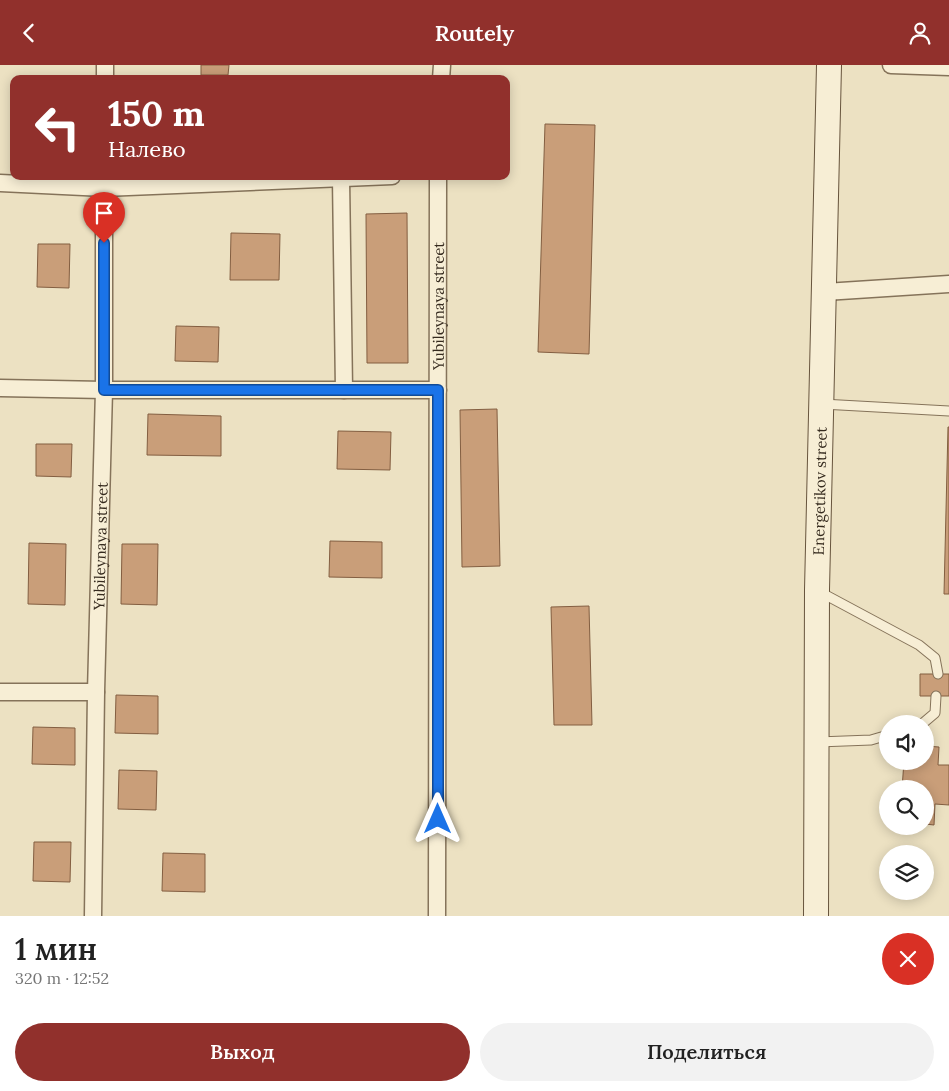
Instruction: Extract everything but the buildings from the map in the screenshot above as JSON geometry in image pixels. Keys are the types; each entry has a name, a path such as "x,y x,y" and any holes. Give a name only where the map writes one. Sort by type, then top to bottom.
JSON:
{"main road":[{"name":"Energetikov street","path":"816,916 817,590 829,65"}],"street":[{"path":"891,65 949,67"},
{"path":"0,183 222,180"},
{"path":"341,180 344,390"},
{"name":"Yubileynaya street","path":"437,916 438,180"},
{"name":"Yubileynaya street","path":"93,916 96,692 104,390 104,182"},
{"path":"825,292 949,284"},
{"path":"0,388 104,390 438,390"},
{"path":"0,692 96,692"}],"lane":[{"path":"821,404 949,411"},
{"path":"817,590 918,645 935,658 938,675"},
{"path":"933,715 935,713 936,696"},
{"path":"818,742 879,737"}],"route":[{"path":"104,243 104,390 438,390 438,819"}]}
